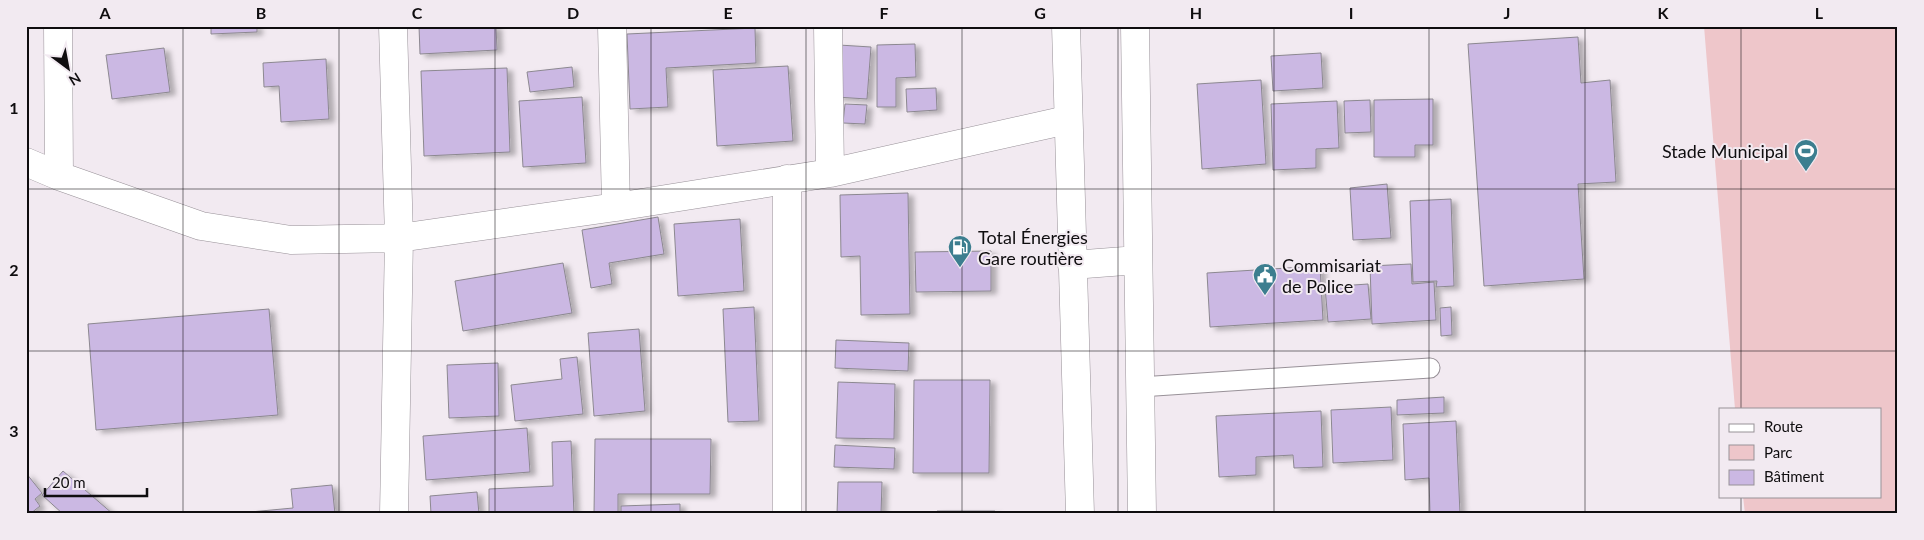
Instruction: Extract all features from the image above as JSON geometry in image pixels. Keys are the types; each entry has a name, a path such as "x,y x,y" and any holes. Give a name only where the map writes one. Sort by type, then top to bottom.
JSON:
{"main road":[{"path":"58,26 59,176"},
{"path":"393,26 399,238 394,514"},
{"path":"612,26 616,207"},
{"path":"828,26 830,173"},
{"path":"1066,26 1067,120 1080,514"},
{"path":"1135,26 1142,514"},
{"path":"26,162 59,176 201,226 291,240 399,238 616,207 830,173 1067,120"},
{"path":"787,179 787,514"},
{"path":"1072,265 1138,260"}],"lane":[{"path":"1140,387 1430,368"}],"green space":[{"name":"Stade Municipal","path":"1704,26 1898,26 1898,514 1745,514 1743,498 1882,498 1882,408 1735,408"}],"building":[{"path":"211,26 257,26 257,32 211,34"},
{"path":"419,26 496,26 497,50 420,54"},
{"path":"755,28 756,63 666,68 668,107 630,109 627,34"},
{"path":"1578,37 1581,83 1610,80 1616,182 1578,184 1584,279 1484,286 1468,44"},
{"path":"915,44 916,77 896,78 896,107 877,107 877,45"},
{"path":"839,45 871,47 867,99 836,97"},
{"path":"164,48 170,92 112,99 106,55"},
{"path":"1321,53 1323,88 1273,91 1271,56"},
{"path":"326,59 329,119 281,122 279,86 264,87 263,63"},
{"path":"788,66 793,141 717,146 713,70"},
{"path":"572,67 574,87 530,92 527,72"},
{"path":"507,68 510,152 424,156 421,71"},
{"path":"1261,80 1266,164 1202,169 1197,84"},
{"path":"936,88 937,110 907,112 906,89"},
{"path":"582,97 586,163 523,167 519,101"},
{"path":"1433,99 1433,145 1415,145 1415,157 1374,157 1374,100"},
{"path":"1370,100 1371,132 1345,133 1344,101"},
{"path":"1337,101 1339,148 1316,149 1316,168 1273,170 1271,104"},
{"path":"845,104 867,105 865,124 843,123"},
{"path":"1387,184 1391,238 1353,240 1350,188"},
{"path":"908,193 910,314 861,315 860,256 841,257 840,195"},
{"path":"1451,199 1454,286 1436,287 1437,281 1413,282 1410,201"},
{"path":"658,217 664,254 609,263 612,284 591,288 582,230"},
{"path":"740,219 744,291 678,296 674,224"},
{"path":"991,251 991,291 916,292 915,252"},
{"path":"563,263 572,313 463,331 455,281"},
{"path":"1411,264 1412,284 1434,282 1436,320 1372,324 1370,266"},
{"name":"Commisariat de Police","path":"1320,266 1323,320 1210,327 1207,273"},
{"path":"1368,284 1371,319 1328,322 1325,287"},
{"path":"754,307 759,421 728,422 723,309"},
{"path":"1451,307 1452,335 1441,336 1440,308"},
{"path":"269,309 278,415 96,430 88,324"},
{"path":"639,329 645,411 594,416 588,333"},
{"path":"836,340 909,343 908,371 835,368"},
{"path":"577,357 583,414 515,421 511,385 562,379 560,359"},
{"path":"498,363 499,416 449,418 447,365"},
{"path":"914,380 990,380 989,473 913,473"},
{"path":"838,382 895,384 894,439 836,438"},
{"path":"1444,397 1444,413 1397,415 1397,400"},
{"path":"1391,407 1393,460 1333,463 1331,410"},
{"path":"1321,411 1323,467 1294,468 1293,455 1256,457 1256,475 1219,477 1216,416"},
{"path":"1456,421 1460,514 1430,514 1429,478 1405,480 1403,424"},
{"path":"527,428 530,472 426,480 423,436"},
{"path":"595,439 711,439 710,494 618,494 618,514 594,514"},
{"path":"571,441 574,514 489,514 489,489 553,486 552,442"},
{"path":"835,445 895,448 894,469 834,467"},
{"path":"63,471 113,514 63,514 42,495"},
{"path":"26,473 42,493 35,499 40,506 30,514 26,514"},
{"path":"838,482 882,482 881,514 837,514"},
{"path":"332,485 335,514 250,514 250,512 293,508 291,489"},
{"path":"477,492 479,514 431,514 430,496"},
{"path":"680,504 680,514 621,514 621,506"},
{"path":"937,511 995,511 995,514 937,514"}],"place":[{"name":"Stade Municipal","path":"1806,172"},
{"name":"Total Énergies Gare routière","path":"960,268"},
{"name":"Commisariat de Police","path":"1265,296"}]}
